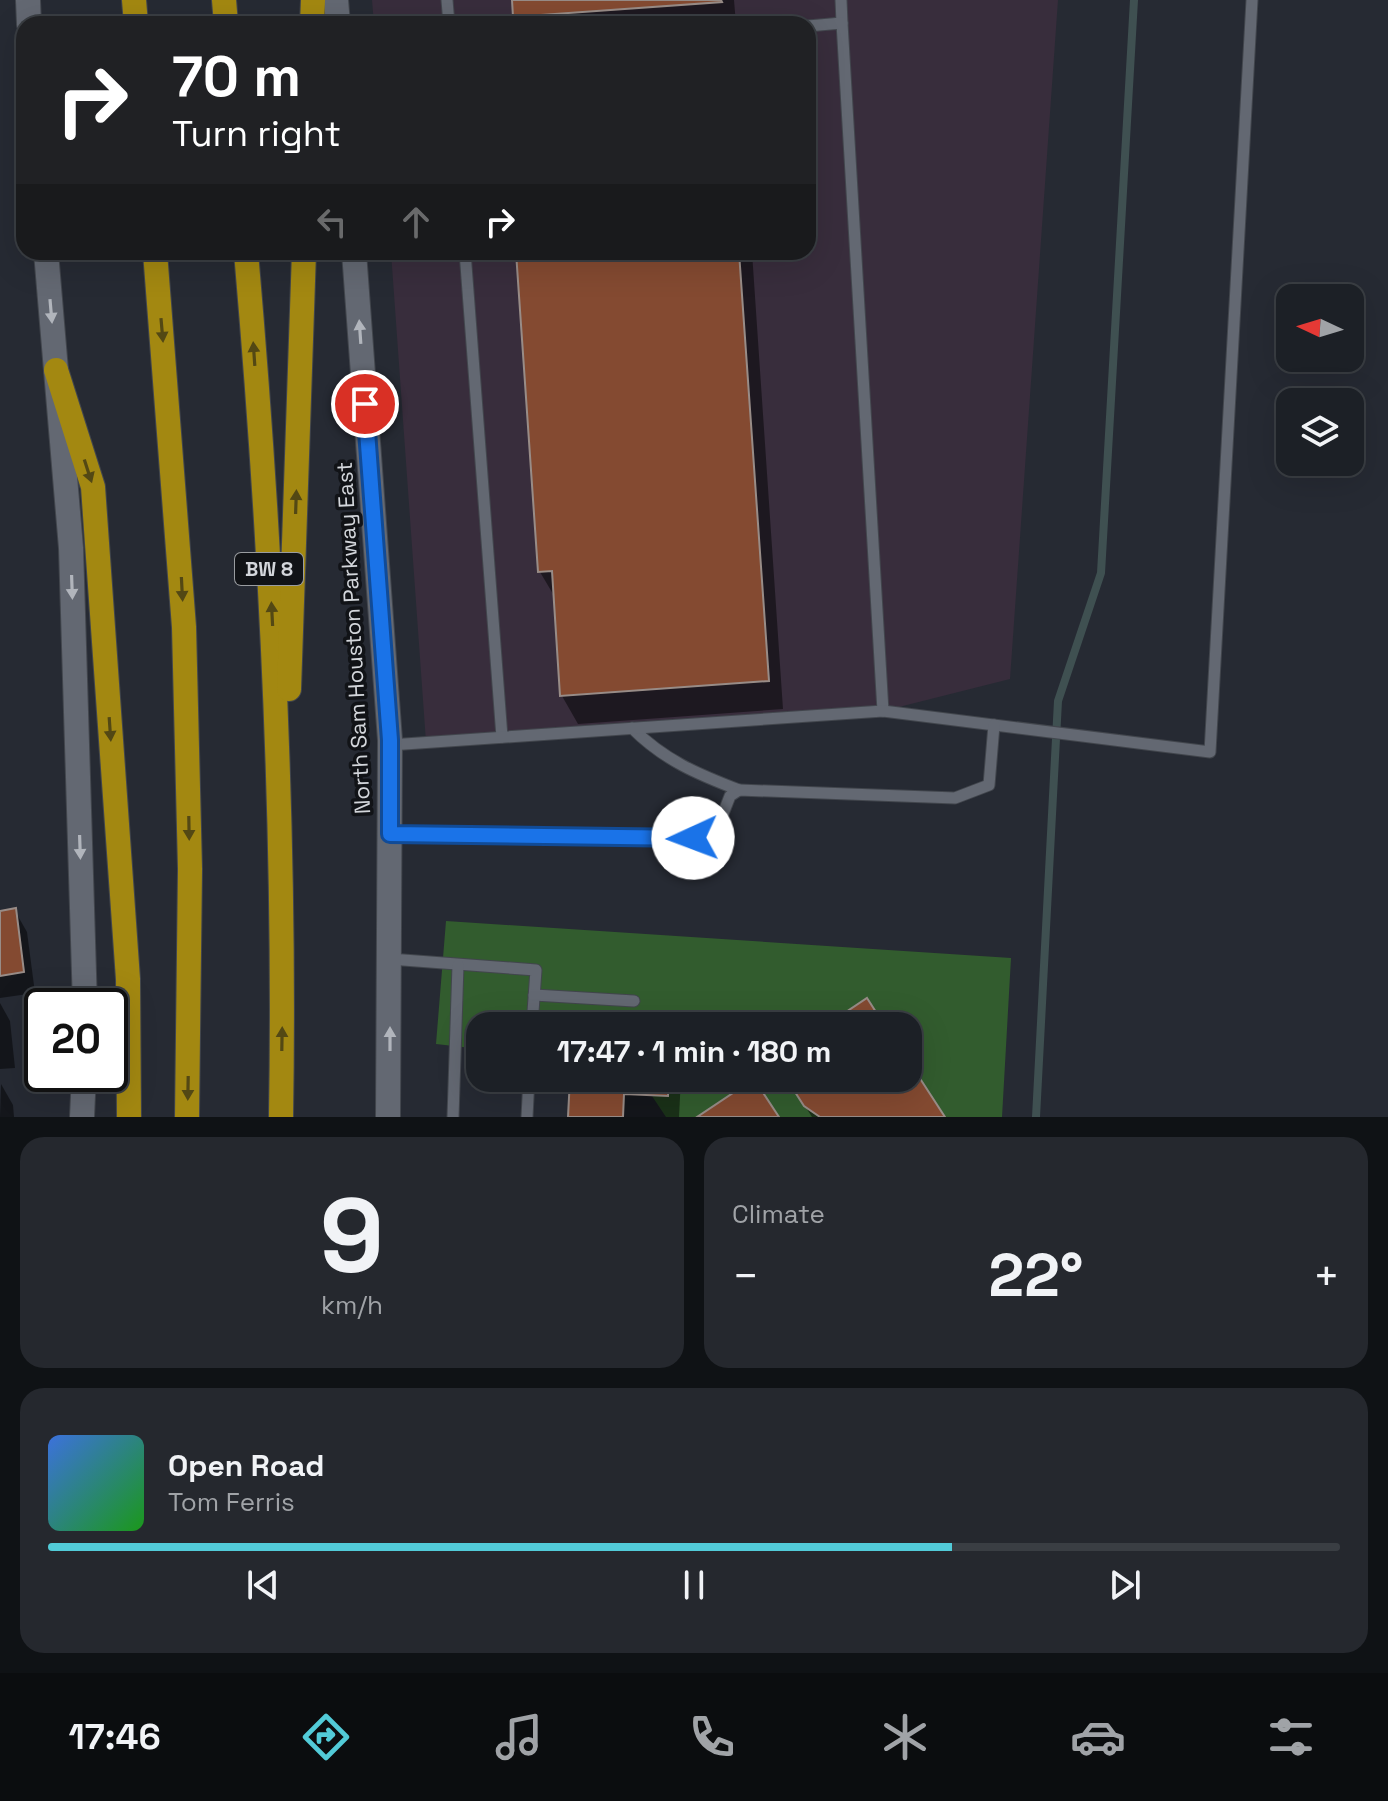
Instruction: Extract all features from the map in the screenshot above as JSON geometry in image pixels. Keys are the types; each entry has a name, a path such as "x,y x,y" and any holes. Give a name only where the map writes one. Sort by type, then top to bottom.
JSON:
{"highway":[{"path":"156,260 176,499 185,658 190,869 187,1117"},
{"name":"BW 8","path":"247,260 271,602 283,887 281,1117"},
{"path":"283,887 304,260"},
{"path":"56,370 93,487 128,979 129,1117"}],"main road":[{"path":"47,260 71,548 84,988"},
{"name":"North Sam Houston Parkway East","path":"355,260 390,745 388,1117"},
{"path":"82,1117 83,1092"}],"lane":[{"path":"841,0 883,711"},
{"path":"390,745 883,711 1210,752 1252,0"},
{"path":"816,25 842,23"},
{"path":"466,260 502,737"},
{"path":"632,728 657,753 687,771 739,790 955,798 989,785 994,725"},
{"path":"390,834 672,840 714,837 730,796 739,790"},
{"path":"390,959 536,970 533,1012"},
{"path":"453,1117 458,965"},
{"path":"534,995 634,1001"},
{"path":"527,1117 528,1092"}],"shaded area":[{"path":"372,0 1058,0 1010,679 883,711 426,742 392,260 816,260 816,16 373,16"}],"green space":[{"path":"446,921 1011,958 1002,1117 666,1117 649,1092 922,1092 922,1012 466,1012 466,1047 436,1044"}],"building":[{"path":"512,0 722,2 527,16 513,16"},
{"path":"517,260 740,260 769,681 560,696 552,571 538,572"},
{"path":"16,908 24,972 0,976 0,911"},
{"path":"867,998 876,1012 846,1012"},
{"path":"922,1082 945,1117 820,1117 804,1106 795,1092 922,1092"},
{"path":"569,1092 668,1092 668,1096 624,1094 623,1117 568,1117"},
{"path":"734,1092 763,1092 779,1117 697,1117"}],"waterway":[{"path":"1036,1117 1058,701 1101,573 1134,0"}],"route":[{"path":"365,404 390,740 390,834 693,838"}]}
